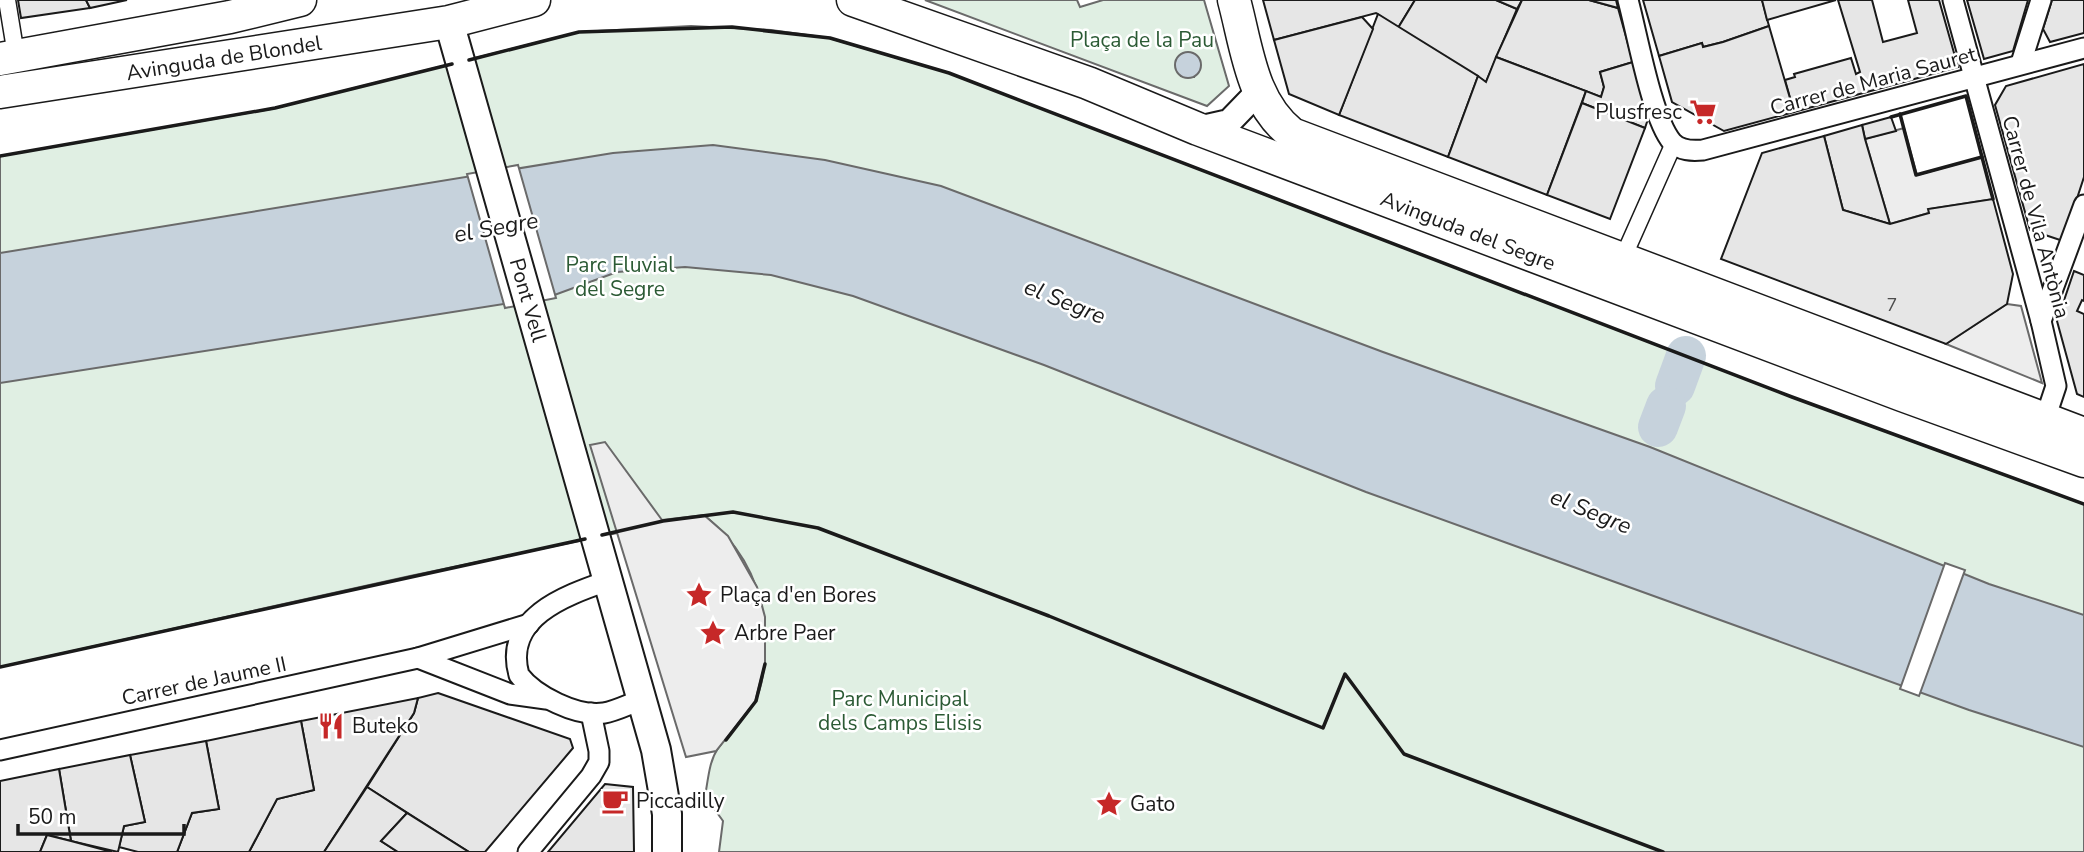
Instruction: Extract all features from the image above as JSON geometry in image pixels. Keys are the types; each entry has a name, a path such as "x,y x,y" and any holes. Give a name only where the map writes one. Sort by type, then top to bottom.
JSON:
{"main road":[{"name":"Avinguda de Blondel","path":"8,57 230,17 300,0"},
{"name":"Avinguda de Blondel","path":"0,92 442,7 534,0"},
{"name":"Avinguda del Segre","path":"853,0 1088,83 1198,129 2041,433 2084,434"},
{"name":"Avinguda del Segre","path":"1234,0 1258,92 1273,119 1292,134 1622,260 2041,433 2084,461"},
{"name":"Pont Vell","path":"442,7 461,62 607,581"},
{"path":"607,581 661,778 667,814 667,852"}],"street":[{"path":"8,0 8,57"},
{"path":"1622,260 1674,144 1662,124 1628,0"},
{"name":"Carrer de Vila Antònia","path":"1953,0 2041,321 2056,386 2041,433"},
{"path":"2021,63 2041,0"},
{"name":"Carrer de Maria Sauret","path":"1674,144 1690,151 1703,150 2084,48"},
{"path":"1198,129 1230,122 1258,92"},
{"path":"2041,321 2075,260 2084,205"},
{"name":"Carrer de Jaume II","path":"550,699 523,681 516,667 515,650 529,624 561,597 607,581"},
{"name":"Carrer de Jaume II","path":"0,750 418,658 529,624"},
{"name":"Carrer de Jaume II","path":"418,658 510,694 550,699 591,713 605,713 641,701"},
{"path":"528,852 591,776 598,762 591,713"}],"green space":[{"name":"Plaça de la Pau","path":"925,0 1077,0 1080,7 1103,0 1204,0 1229,86 1207,106","holes":["1184,53 1192,53 1194,77 1181,76"]},
{"name":"Parc Fluvial del Segre","path":"691,26 771,30 829,38 949,73 1792,397 2084,504 2084,852 719,852 723,821 705,796 709,772 717,750 757,697 764,668 765,646 762,608 751,573 731,542 704,515 410,576 0,667 0,156 271,109 579,32"}],"shaded area":[{"path":"1904,128 1917,175 1982,157 1993,199 1929,209 1929,213 1890,224 1865,139"},
{"path":"2007,304 2021,306 2042,383 1946,344"},
{"name":"Plaça d'en Bores","path":"605,442 662,520 704,515 728,536 757,587 765,617 765,664 755,702 716,751 686,757 590,445"}],"water":[{"path":"1188,52 1197,56 1201,65 1197,74 1188,78 1179,74 1175,65 1179,56"},
{"name":"el Segre","path":"713,145 825,160 941,186 1383,352 1650,447 1989,584 2084,615 2084,747 1969,710 1366,492 1044,365 853,296 771,275 685,267 617,272 549,297 0,383 0,253 613,153"}],"pier":[{"path":"518,165 556,298 505,308 467,174"},
{"path":"1945,563 1965,570 1919,696 1900,689"}],"building":[{"path":"18,0 86,0 90,8 21,18"},
{"path":"86,0 127,0 90,8"},
{"path":"1263,0 1415,0 1398,28 1376,13 1274,40"},
{"path":"1415,0 1496,0 1517,9 1486,82 1398,28"},
{"path":"1496,0 1522,0 1517,9"},
{"path":"1522,0 1589,0 1618,8 1633,62 1600,72 1604,87 1601,97 1496,57"},
{"path":"1589,0 1616,0 1618,8"},
{"path":"1643,0 1762,0 1769,26 1723,42 1703,47 1702,43 1659,56"},
{"path":"1762,0 1836,0 1767,20"},
{"path":"1838,0 1872,0 1883,42 1917,33 1908,0 1939,0 1958,67 1794,112 1785,80 1795,77 1794,74 1851,58 1856,74 1860,72"},
{"path":"1967,0 2028,0 2013,51 1984,59"},
{"path":"2052,0 2084,0 2084,33 2050,42 2043,29"},
{"path":"1378,14 1478,76 1448,157 1339,115"},
{"path":"1362,17 1373,29 1339,115 1289,94 1274,40"},
{"path":"1769,26 1794,112 1724,131 1672,102 1659,56 1702,43 1703,47 1723,42"},
{"path":"1496,57 1586,91 1547,195 1448,157 1478,76 1486,82"},
{"path":"1633,62 1649,116 1645,128 1582,103 1586,91 1601,97 1604,87 1600,72"},
{"path":"2084,64 2084,177 2063,241 2030,230 1995,105 2006,86"},
{"path":"1582,103 1645,128 1610,219 1547,195"},
{"path":"1891,117 1896,131 1865,139 1862,125"},
{"path":"1862,125 1890,224 1843,210 1824,136"},
{"path":"1824,136 1843,210 1890,224 1929,213 1928,209 1993,199 2013,274 2007,304 1946,344 1721,259 1762,153"},
{"path":"2074,271 2084,275 2084,301 2082,300 2077,311 2084,314 2084,397 2077,394 2057,321"},
{"path":"438,693 570,739 573,748 485,852 469,852 367,787 414,713 418,698"},
{"path":"418,698 414,713 324,852 249,852 277,799 314,790 301,721"},
{"path":"301,721 314,790 277,799 249,852 177,852 192,813 219,809 206,741"},
{"path":"206,741 219,809 192,813 177,852 138,852 119,847 124,826 145,822 130,755"},
{"path":"130,755 145,822 124,826 118,852 71,841 59,769"},
{"path":"59,769 71,841 47,835 40,852 0,852 0,781"},
{"path":"605,784 633,787 634,852 548,852"},
{"path":"367,787 407,813 381,841 398,852 324,852"},
{"path":"407,813 469,852 398,852 381,841"},
{"path":"47,835 71,841 112,852 40,852"}],"waterway":[{"path":"1675,386 1686,356"},
{"path":"1658,427 1666,406"}],"wall":[{"path":"469,60 579,32 732,27 830,38 949,73 1792,397 2084,504"},
{"path":"0,156 275,108 452,64"},
{"path":"1891,117 1966,96 1993,199"},
{"path":"1900,114 1916,175 1982,157"},
{"path":"602,535 663,521 733,512 818,528 1049,616 1323,728 1345,674 1404,754 1663,852"},
{"path":"0,667 585,539"},
{"path":"726,740 756,701 765,664"}],"place":[{"name":"Plusfresc","path":"1703,112"},
{"name":"Plaça d'en Bores","path":"699,595"},
{"name":"Arbre Paer","path":"713,633"},
{"name":"Buteko","path":"331,726"},
{"name":"Piccadilly","path":"615,801"},
{"name":"Gato","path":"1109,804"}],"park label":[{"name":"Parc Municipal dels Camps Elisis","path":"900,711"}]}
